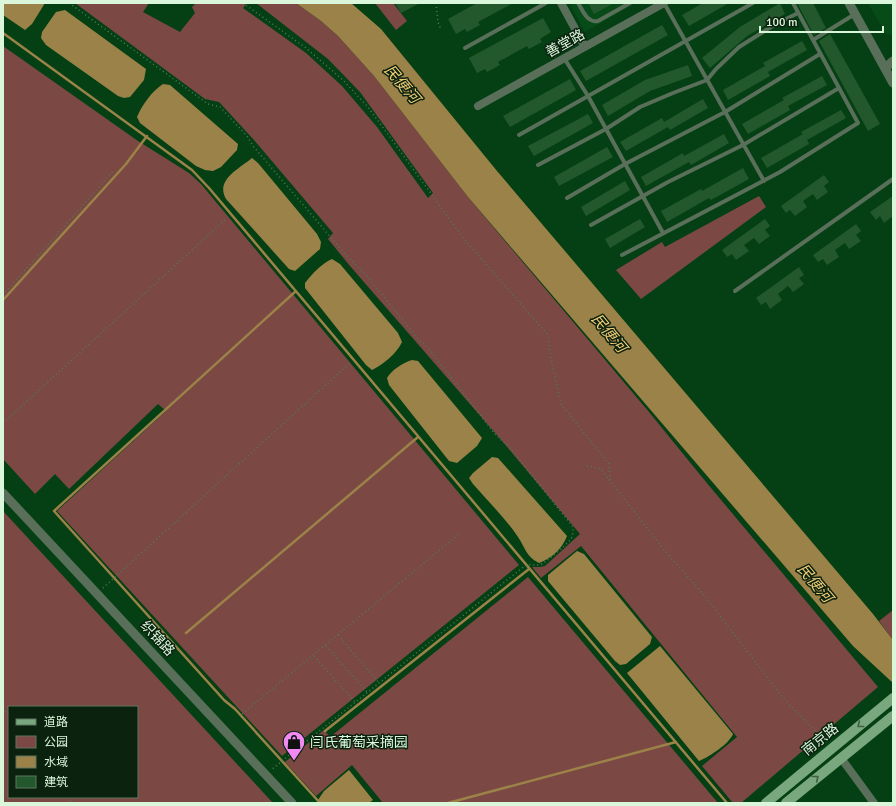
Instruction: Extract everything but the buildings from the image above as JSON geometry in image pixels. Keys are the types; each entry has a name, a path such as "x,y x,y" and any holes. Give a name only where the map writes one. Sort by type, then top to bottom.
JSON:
{"main road":[{"name":"南京路","path":"766,803 892,699"},
{"name":"南京路","path":"786,803 893,716"}],"street":[{"path":"562,3 585,47"},
{"name":"善堂路","path":"478,106 664,3"},
{"path":"849,3 893,83"},
{"path":"885,68 893,61"},
{"name":"织锦路","path":"3,493 292,803"},
{"path":"841,758 874,803"}],"lane":[{"path":"465,48 546,3"},
{"path":"578,3 587,18 593,22 598,21 630,3"},
{"path":"664,3 764,181"},
{"path":"518,135 753,3"},
{"path":"622,256 780,172 858,123 793,3"},
{"path":"538,165 606,129 640,107 707,80 716,68 740,47 774,25 798,13"},
{"path":"813,40 855,14"},
{"path":"567,198 625,164 725,112 820,54"},
{"path":"564,58 588,96 663,233"},
{"path":"591,225 642,196 743,145 839,88"},
{"path":"735,291 893,179"}],"path":[{"path":"69,3 208,104 220,107 247,136 253,146 345,254 367,276 417,338 430,350 494,432 510,449 573,527 573,534 570,540 546,562 540,565 528,564 523,567 279,763"},
{"path":"243,3 306,48 343,80 368,107 464,239 548,335 550,354 561,404 609,464 610,482"},
{"path":"436,3 438,22 441,30"},
{"path":"3,294 113,171"},
{"path":"3,423 226,219"},
{"path":"97,593 350,363"},
{"path":"587,466 601,469 665,551 704,595 784,699 832,748"},
{"path":"242,714 459,534"},
{"path":"338,635 379,683"},
{"path":"325,645 367,692"},
{"path":"313,655 355,702"}],"shaded area":[{"path":"569,3 636,3 585,32"},
{"path":"868,3 893,3 893,35 886,34"}],"green space":[{"path":"75,3 149,3 143,12 180,32 195,13 192,7 196,3 247,3 243,8 306,53 342,86 377,127 428,198 433,193 360,92 328,59 256,3 296,3 321,21 338,36 374,76 468,197 878,687 741,803 733,803 702,766 737,737 581,546 541,578 532,567 545,566 580,534 503,442 350,266 328,239 333,233 254,140 219,102 205,99"},
{"path":"375,3 393,3 407,21 396,30"},
{"path":"3,46 138,141 189,173 201,184 519,565 282,756 57,511 166,411 158,404 69,489 55,474 35,494 3,459"},
{"path":"759,196 766,207 641,299 616,270 662,242 665,247"},
{"path":"3,511 273,803 3,803"},
{"path":"528,577 718,803 383,803 352,765 316,796 285,762 324,730 330,737"},
{"path":"893,610 893,640 879,621"}],"water":[{"path":"3,3 45,3 32,24 25,30 3,15"},
{"name":"民便河","path":"296,3 351,3 381,29 497,171 873,614 893,640 893,683 853,646 468,197 374,76 338,36 321,21"},
{"path":"65,10 146,69 144,80 130,97 124,98 118,96 46,45 41,38 42,32 56,12"},
{"path":"163,84 170,85 238,144 237,150 221,167 213,171 205,170 196,166 140,123 137,117 142,108 151,94"},
{"path":"252,158 258,163 317,234 321,242 320,249 295,271 289,269 226,199 223,192 226,181 230,176"},
{"path":"332,259 340,264 398,333 402,342 389,358 372,370 366,365 305,288 305,283 314,272 324,263"},
{"path":"412,360 418,361 482,438 477,446 457,463 449,461 389,385 387,378 392,372 401,365"},
{"path":"492,457 498,458 567,536 559,549 544,561 539,563 531,558 508,523 469,478"},
{"path":"577,551 584,554 652,637 650,644 626,664 620,665 615,661 548,581 548,575"},
{"path":"660,646 733,734 723,746 699,761 627,673"},
{"path":"349,770 373,800 369,803 320,803 318,800 324,791"}],"waterway":[{"path":"3,33 192,170 209,188 727,803"},
{"path":"3,300 126,164 147,136"},
{"path":"296,291 54,511 224,700 235,709 320,803"},
{"path":"186,633 418,437"},
{"path":"325,731 529,569"},
{"path":"448,803 676,742"}],"place":[{"name":"闫氏葡萄采摘园","path":"294,762"}]}
